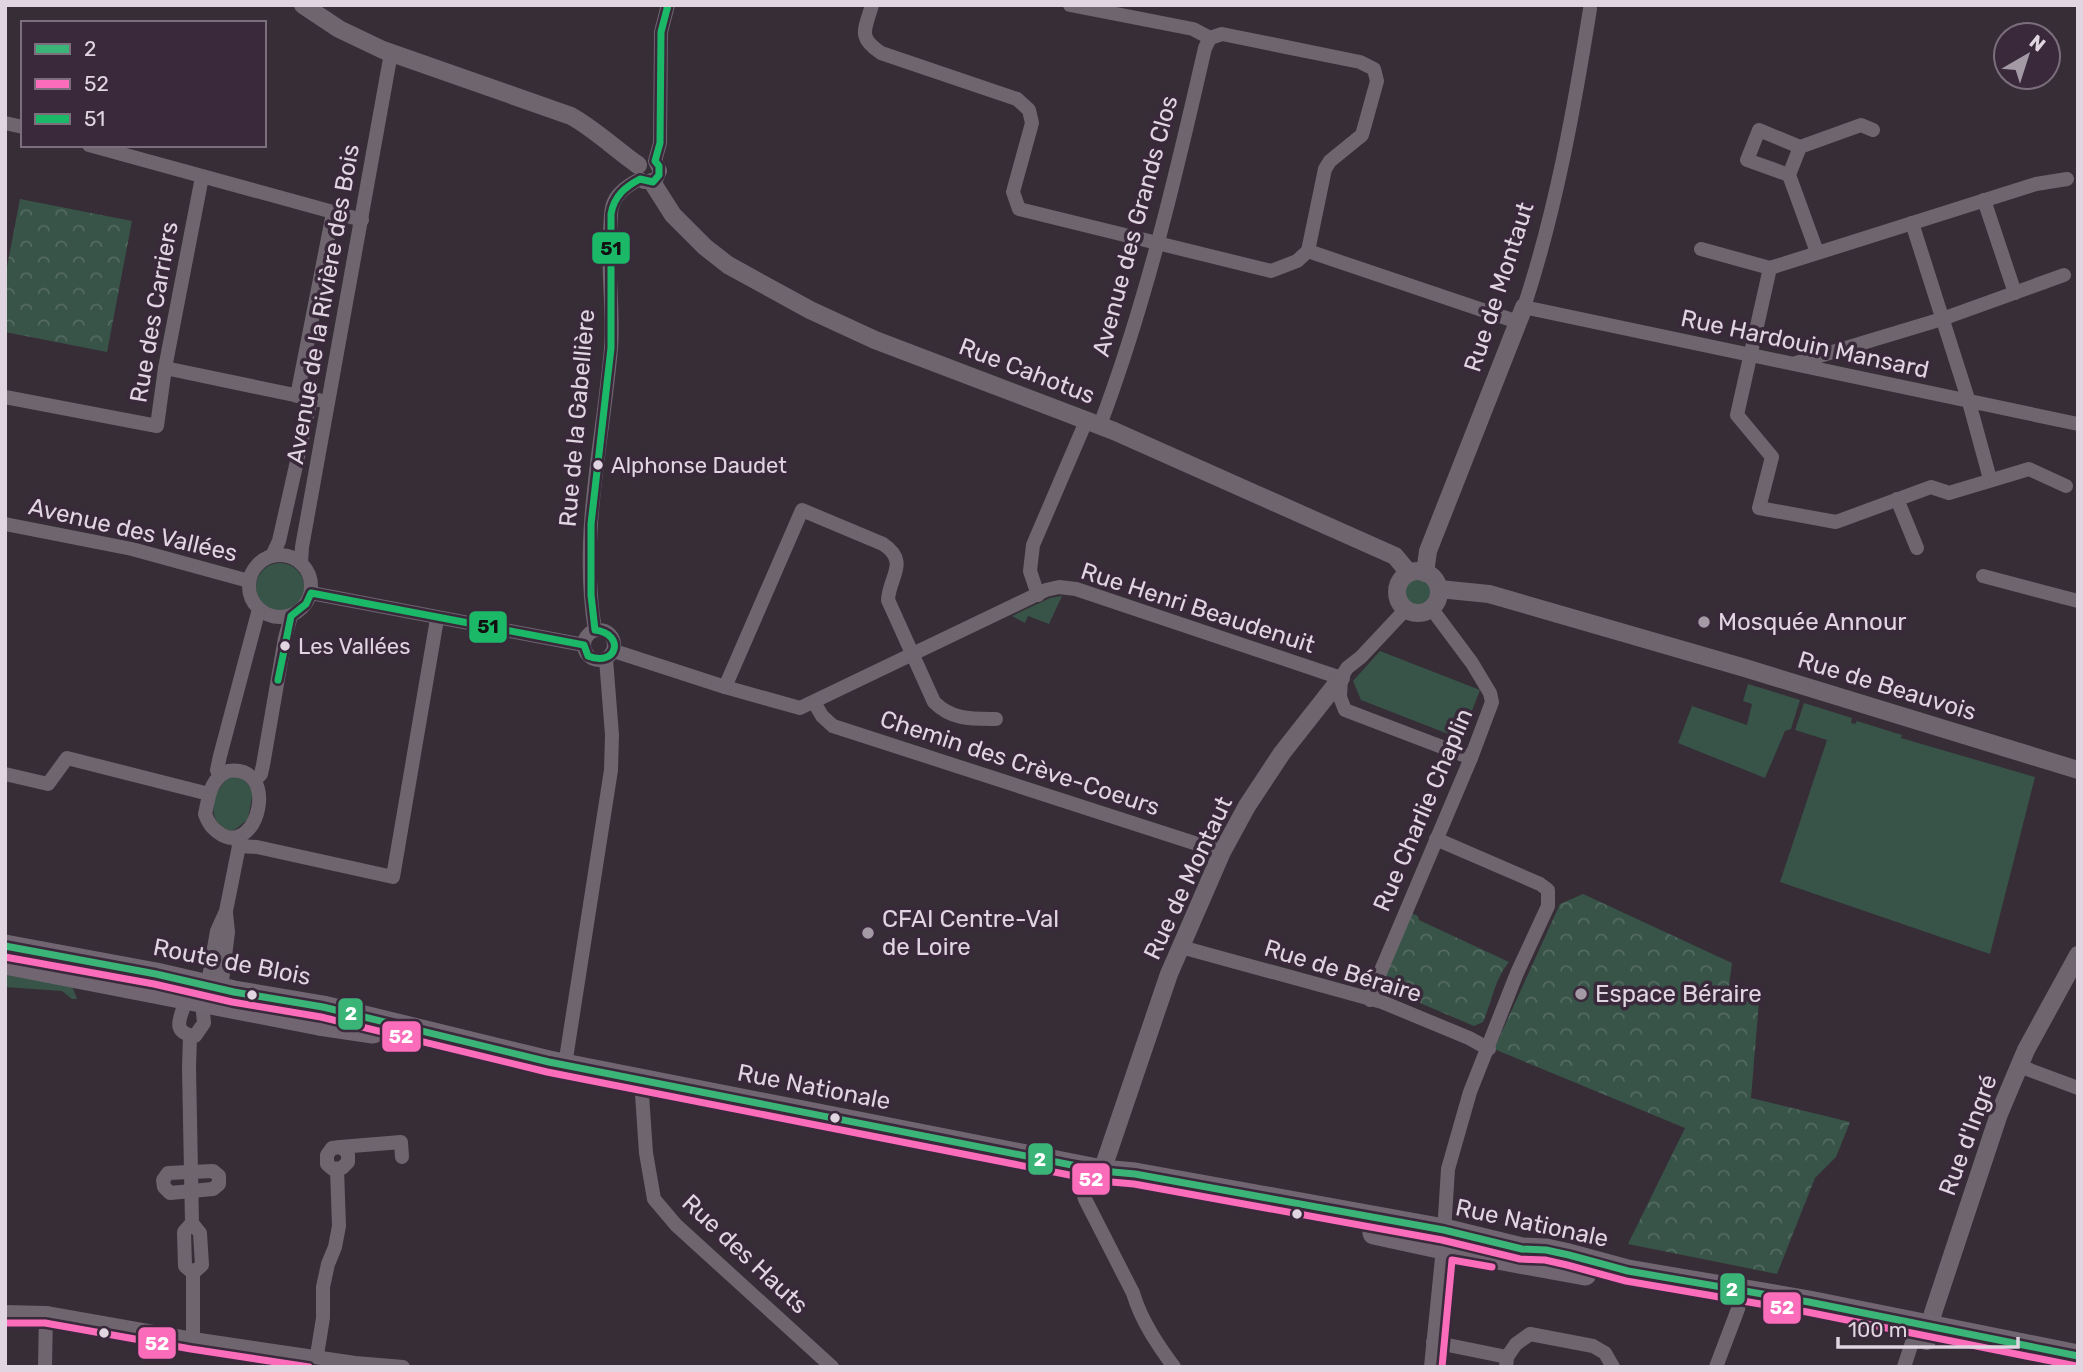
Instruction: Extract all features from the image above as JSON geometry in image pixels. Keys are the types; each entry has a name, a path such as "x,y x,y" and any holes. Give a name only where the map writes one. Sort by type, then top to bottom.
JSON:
{"main road":[{"name":"Route de Blois","path":"5,946 205,993"},
{"name":"Route de Blois","path":"5,963 205,993 323,1007 494,1050"},
{"name":"Rue Nationale","path":"494,1050 1103,1171 1135,1174 1444,1239 1546,1250 1740,1297 1923,1332"},
{"path":"1923,1332 2078,1356"},
{"path":"1923,1332 2068,1367"}],"street":[{"name":"Rue Cahotus","path":"303,5 339,29 391,53 571,116 591,127 646,172 673,215 694,238 727,265 760,284 875,340 1094,422 1395,556 1417,573"},
{"path":"646,172 660,143 662,32 668,5"},
{"path":"872,5 864,34 867,44 881,53 1017,99 1029,110 1032,122 1013,191 1018,209 1271,271 1297,261 1308,251 1325,169 1330,161 1362,135 1377,80 1374,69 1360,61 1222,34 1210,38 1193,29 1070,5"},
{"name":"Rue de Montaut","path":"1417,573 1521,314 1555,198 1590,9"},
{"name":"Avenue des Grands Clos","path":"1038,595 1030,572 1033,545 1094,422 1112,398 1141,305 1205,48 1210,38"},
{"name":"Avenue de la Rivière des Bois","path":"311,593 311,578 301,563 302,547 391,53"},
{"path":"1789,175 1747,160 1759,130 1800,147 1861,125 1874,130"},
{"path":"96,147 362,220"},
{"path":"1800,147 1789,175 1817,252"},
{"name":"Rue de la Gabellière","path":"595,630 589,592 589,545 595,464 611,346 611,219 613,204 646,172"},
{"name":"Rue des Carriers","path":"5,397 157,426 165,368 202,177"},
{"path":"1701,249 1770,268 2036,184 2067,179"},
{"path":"1984,200 2015,293"},
{"name":"Avenue de la Rivière des Bois","path":"249,581 257,566 272,556 279,541 333,214"},
{"path":"1912,223 1969,402 1990,479"},
{"name":"Rue Hardouin Mansard","path":"1308,251 1521,314 1749,355 2078,424"},
{"path":"1770,268 1737,415 1772,457 1759,508 1836,522 1931,487 1949,493 2029,469 2066,486"},
{"path":"1794,364 1942,319 2064,275"},
{"path":"165,368 328,402"},
{"path":"1897,499 1917,548"},
{"path":"725,687 802,510 883,544 892,551 897,560 888,600 934,702 945,713 966,719 996,719"},
{"name":"Avenue des Vallées","path":"5,524 132,549 249,581"},
{"path":"272,556 283,555 301,563"},
{"path":"1417,573 1434,579 1439,589 1438,600 1431,608 1420,613 1406,609 1399,601 1398,588 1404,577 1417,573"},
{"path":"1983,576 2078,601"},
{"path":"249,581 250,593 260,609 274,617 291,615 306,604 311,593 436,619 584,645"},
{"name":"Rue Henri Beaudenuit","path":"814,702 1059,587 1076,589 1341,678"},
{"name":"Rue de Beauvois","path":"1439,589 1489,594 1745,668 2078,770"},
{"name":"Rue Charlie Chaplin","path":"1370,1000 1490,709 1490,693 1472,663 1431,608"},
{"path":"219,775 217,770 220,756 260,609"},
{"name":"Rue de Montaut","path":"1103,1171 1169,974 1222,852 1247,806 1282,753 1348,668 1406,609"},
{"path":"255,780 261,774 263,765 291,615"},
{"path":"205,993 178,1023 181,1031 190,1036 195,1036 201,1030 205,993 228,932 226,911 238,842 253,824 259,792 255,780 241,771 228,771 219,775 209,794 205,814 213,830 238,842 257,847 393,877 436,619"},
{"path":"565,1065 611,770 610,655 615,646 611,635 605,631 595,630 588,634 584,645 592,659 610,655 789,707 800,708 814,702"},
{"path":"1341,678 1340,697 1345,710 1471,758"},
{"name":"Chemin des Crève-Coeurs","path":"814,702 822,716 833,726 1222,852"},
{"path":"5,774 48,784 67,758 209,794"},
{"path":"1431,1367 1448,1169 1471,1092 1517,973 1548,906 1548,891 1532,879 1436,839"},
{"name":"Rue de Béraire","path":"1181,947 1382,1002 1489,1049"},
{"name":"Rue d'Ingré","path":"1923,1332 1986,1149 2019,1066 2078,955"},
{"path":"190,1036 192,1223 184,1232 185,1266 193,1273 192,1339"},
{"path":"2019,1066 2078,1088"},
{"name":"Rue des Hauts","path":"641,1080 646,1153 654,1199 676,1225 832,1367"},
{"path":"317,1356 323,1318 323,1287 339,1226 337,1169 348,1162 348,1152 340,1147 401,1142 402,1157"},
{"path":"213,1171 219,1176 219,1184 213,1189 170,1193 164,1187 163,1180 168,1173 191,1172 213,1171"},
{"path":"1103,1171 1082,1189 1085,1199 1133,1293 1138,1309 1174,1367"},
{"path":"1716,1367 1740,1297"},
{"path":"5,1312 46,1313 192,1339 355,1363 402,1367"},
{"path":"45,1367 46,1313"},
{"path":"1904,1367 1923,1332"},
{"path":"1433,1342 1506,1362 1516,1344 1530,1334 1594,1346 1605,1353 1613,1367"}],"green space":[{"path":"20,199 132,221 107,352 5,332 5,277"},
{"path":"280,563 297,570 304,587 297,604 280,611 263,604 256,587 263,570"},
{"path":"1418,578 1424,579 1432,587 1432,599 1424,607 1418,608 1412,607 1404,599 1403,593 1404,587 1412,579"},
{"path":"1062,596 1049,624 1028,616 1025,623 1012,616 1050,598"},
{"path":"1380,651 1480,690 1461,739 1361,700 1353,681"},
{"path":"1748,684 1800,700 1791,729 1785,731 1765,778 1678,743 1692,706 1747,725 1752,704 1743,701"},
{"path":"1804,703 1852,718 1851,723 1855,724 1857,721 1902,735 1901,738 2035,777 1990,954 1780,882 1827,740 1795,730"},
{"path":"230,776 243,778 253,791 248,819 230,831 216,820 214,805 219,789"},
{"path":"1583,894 1732,963 1729,986 1759,1001 1751,1098 1850,1122 1836,1157 1815,1178 1777,1274 1628,1244 1685,1128 1494,1049 1560,904"},
{"path":"1411,913 1418,916 1419,920 1509,962 1497,984 1483,1022 1474,1026 1380,986"},
{"path":"5,972 72,986 77,999 72,999 62,991 5,987"}],"transit line":[{"name":"51","path":"278,680 291,616 306,604 311,593 584,645 588,656 598,658 606,658 614,649 611,637 595,630 591,595 591,524 611,348 611,214 615,202 625,189 640,179 653,182 659,175 659,166 655,161 660,143 661,32 668,5"},
{"name":"2","path":"5,946 323,1007 549,1062 1102,1171 1135,1174 1444,1230 1522,1249 1569,1255 1628,1271 1809,1302 2078,1356"},
{"name":"52","path":"5,957 321,1017 547,1072 1100,1181 1134,1184 1442,1240 1520,1259 1545,1260 1626,1281 1807,1312 2076,1366"},
{"name":"52","path":"1442,1367 1452,1260 1492,1267"},
{"name":"52","path":"5,1323 45,1323 309,1367"}],"place":[{"name":"Alphonse Daudet","path":"598,465"},
{"name":"Mosquée Annour","path":"1704,622"},
{"name":"Les Vallées","path":"285,646"},
{"name":"CFAI Centre-Val de Loire","path":"868,933"},
{"name":"Espace Béraire","path":"1581,994"}]}
